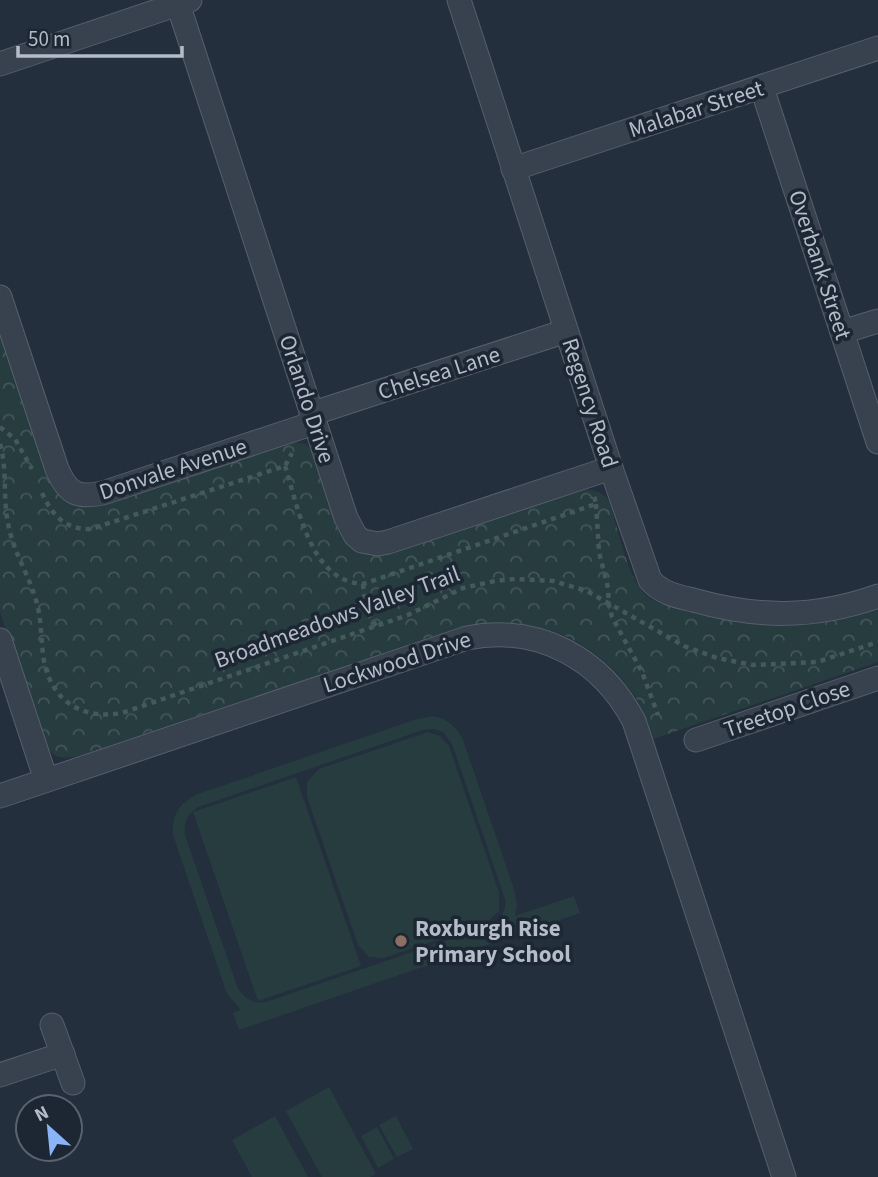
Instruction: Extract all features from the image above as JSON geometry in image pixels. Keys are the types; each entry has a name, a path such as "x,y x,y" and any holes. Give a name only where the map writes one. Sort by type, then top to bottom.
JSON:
{"street":[{"name":"Regency Road","path":"458,0 645,570 654,585 667,593 734,611 776,614 835,609 878,596"},
{"path":"0,64 184,2"},
{"name":"Orlando Drive","path":"184,2 313,419 355,535 370,544 388,542 611,468"},
{"name":"Malabar Street","path":"513,169 878,48"},
{"name":"Overbank Street","path":"762,88 878,442"},
{"name":"Donvale Avenue","path":"0,297 57,469 65,486 78,494 106,492 313,419"},
{"path":"842,332 878,321"},
{"name":"Chelsea Lane","path":"313,419 566,331"},
{"name":"Lockwood Drive","path":"0,796 467,638 512,635 543,640 572,653 610,683 634,721 783,1177"},
{"path":"0,640 46,780"},
{"name":"Treetop Close","path":"696,740 878,678"},
{"path":"52,1025 73,1083"},
{"path":"0,1075 63,1054"}],"path":[{"name":"Broadmeadows Valley Trail","path":"0,444 4,458 7,521 38,606 48,675 60,696 68,704 84,712 98,715 122,713 408,615 463,588 516,579 542,580 587,591 684,646 717,658 753,665 817,662 878,642"},
{"path":"596,504 598,552 608,588 612,617 642,672 661,724"},
{"path":"363,584 366,610 376,626"}],"green space":[{"path":"0,327 53,485 63,498 74,505 104,503 292,442 306,444 314,454 352,547 370,555 394,550 579,491 592,490 599,492 609,501 632,574 643,592 651,599 707,616 780,626 829,622 878,609 878,662 653,739 639,703 619,675 578,642 531,626 505,623 478,625 451,630 85,754 59,757 50,751 42,738 0,612"},
{"path":"433,716 443,719 454,727 463,740 514,889 517,904 515,916 574,896 580,913 239,1030 233,1013 241,1010 227,994 173,835 175,815 186,801 198,794 417,719","holes":["423,730 443,732 452,744 505,899 501,917 491,925 266,1002 256,1002 245,997 237,986 185,835 188,816 204,805"]},
{"path":"428,732 440,736 449,746 499,892 499,911 486,923 384,958 369,957 358,945 307,797 307,782 319,769"},
{"path":"296,777 361,966 258,1001 193,812"},
{"path":"329,1087 376,1174 370,1177 322,1177 286,1111"},
{"path":"275,1116 308,1177 252,1177 232,1140"},
{"path":"396,1116 413,1149 397,1157 379,1125"},
{"path":"377,1127 394,1159 378,1168 361,1136"}],"place":[{"name":"Roxburgh Rise Primary School","path":"401,941"}]}
